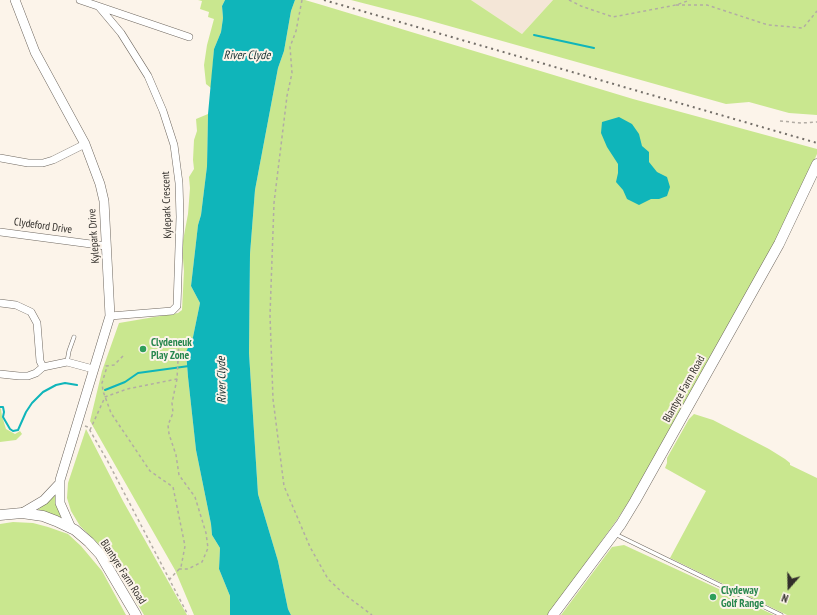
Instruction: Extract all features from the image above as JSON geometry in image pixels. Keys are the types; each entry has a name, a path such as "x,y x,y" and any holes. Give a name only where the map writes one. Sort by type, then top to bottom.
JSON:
{"main road":[{"name":"Blantyre Farm Road","path":"552,615 626,515 646,481 779,244 817,164"},
{"name":"Blantyre Farm Road","path":"0,516 22,514 49,518 71,528 89,542 100,554 136,615"}],"street":[{"name":"Kylepark Drive","path":"15,0 35,52 86,144 95,167 102,193 110,316 60,483 60,503 71,528"},
{"path":"80,0 189,37"},
{"name":"Kylepark Crescent","path":"100,8 121,33 148,76 174,145 180,184 177,306 172,311 110,316"},
{"path":"0,158 28,163 47,162 86,144"},
{"name":"Clydeford Drive","path":"0,232 106,246"},
{"path":"0,303 16,305 31,312 37,323 40,361 43,367"},
{"path":"0,374 28,376 36,373 43,367 67,362 93,369"},
{"name":"Kylepark Drive","path":"22,514 44,500 60,483"}],"lane":[{"path":"67,362 74,337"},
{"path":"613,533 781,615"}],"path":[{"path":"302,0 296,31 290,47 292,73 287,96 274,203 270,315 273,399 284,486 310,547 328,579 344,594 372,615"},
{"path":"569,0 581,6 613,17 676,6 707,6 768,25 803,28 817,11"},
{"path":"676,6 690,0"},
{"path":"780,121 801,123 817,122"},
{"path":"162,343 180,341 177,380 172,403 173,413 168,425 169,434 174,448 179,475 195,497 206,533 208,548 202,562 188,569 178,569"},
{"path":"123,356 114,364 106,366 102,383 103,391 111,413 150,471 173,487 185,546 180,567 170,580"},
{"path":"90,430 105,397 127,389 177,380"},
{"path":"88,428 188,615"}],"shaded area":[{"path":"471,0 553,0 522,34"}],"green space":[{"path":"198,0 225,0 222,6 223,18 221,32 214,49 211,88 206,84 204,65 207,45 214,19 208,17 209,12 200,9 202,1"},
{"path":"295,0 305,0 633,99 817,149 817,154 786,222 635,492 616,521 548,615 291,615 288,609 278,561 258,494 249,353 250,254 255,190 278,68 284,51 291,11"},
{"path":"351,0 471,0 522,34 553,0 817,0 817,115 789,113 749,102 726,104 417,17"},
{"path":"208,114 207,166 191,286 200,303 193,337 186,353 196,450 212,535 220,548 219,569 230,596 230,615 194,615 175,570 90,421 102,371 119,323 178,313 182,310 184,271 182,246 188,214 190,188 189,177 194,169 194,140 197,131 196,119"},
{"path":"0,408 6,429 15,434 20,431 22,434 16,440 0,442"},
{"path":"694,414 713,420 769,449 785,459 790,463 790,465 817,478 817,615 787,615 670,558 706,491 665,468 667,458 689,419"},
{"path":"86,429 123,501 187,615 144,615 107,552 80,526 71,511 67,498 68,483"},
{"path":"54,495 56,496 61,518 37,511"},
{"path":"13,522 33,523 68,534 81,546 102,571 126,615 0,615 0,524"},
{"path":"624,545 774,615 561,615 612,547"}],"water":[{"name":"River Clyde","path":"225,0 295,0 291,11 284,51 278,68 255,190 250,254 249,353 258,494 278,561 288,609 291,615 230,615 230,596 219,569 220,548 212,535 196,450 188,377 186,352 193,337 200,303 191,286 207,166 208,114 214,49 221,32 223,18 222,6"},
{"path":"619,117 632,124 639,134 642,146 649,152 649,162 657,172 667,177 670,187 667,196 659,199 651,199 639,205 627,199 623,190 616,182 618,164 607,147 601,133 602,122"}],"waterway":[{"path":"534,35 594,48"},
{"path":"105,390 125,382 138,373 189,366"},
{"path":"0,407 3,407 3,417 10,429 13,431 18,430 26,412 32,403 43,392 56,385 65,383 77,385"}],"railway":[{"path":"324,0 817,143"}],"place":[{"name":"Clydeneuk Play Zone","path":"143,349"},
{"name":"Clydeway Golf Range","path":"713,597"}]}
